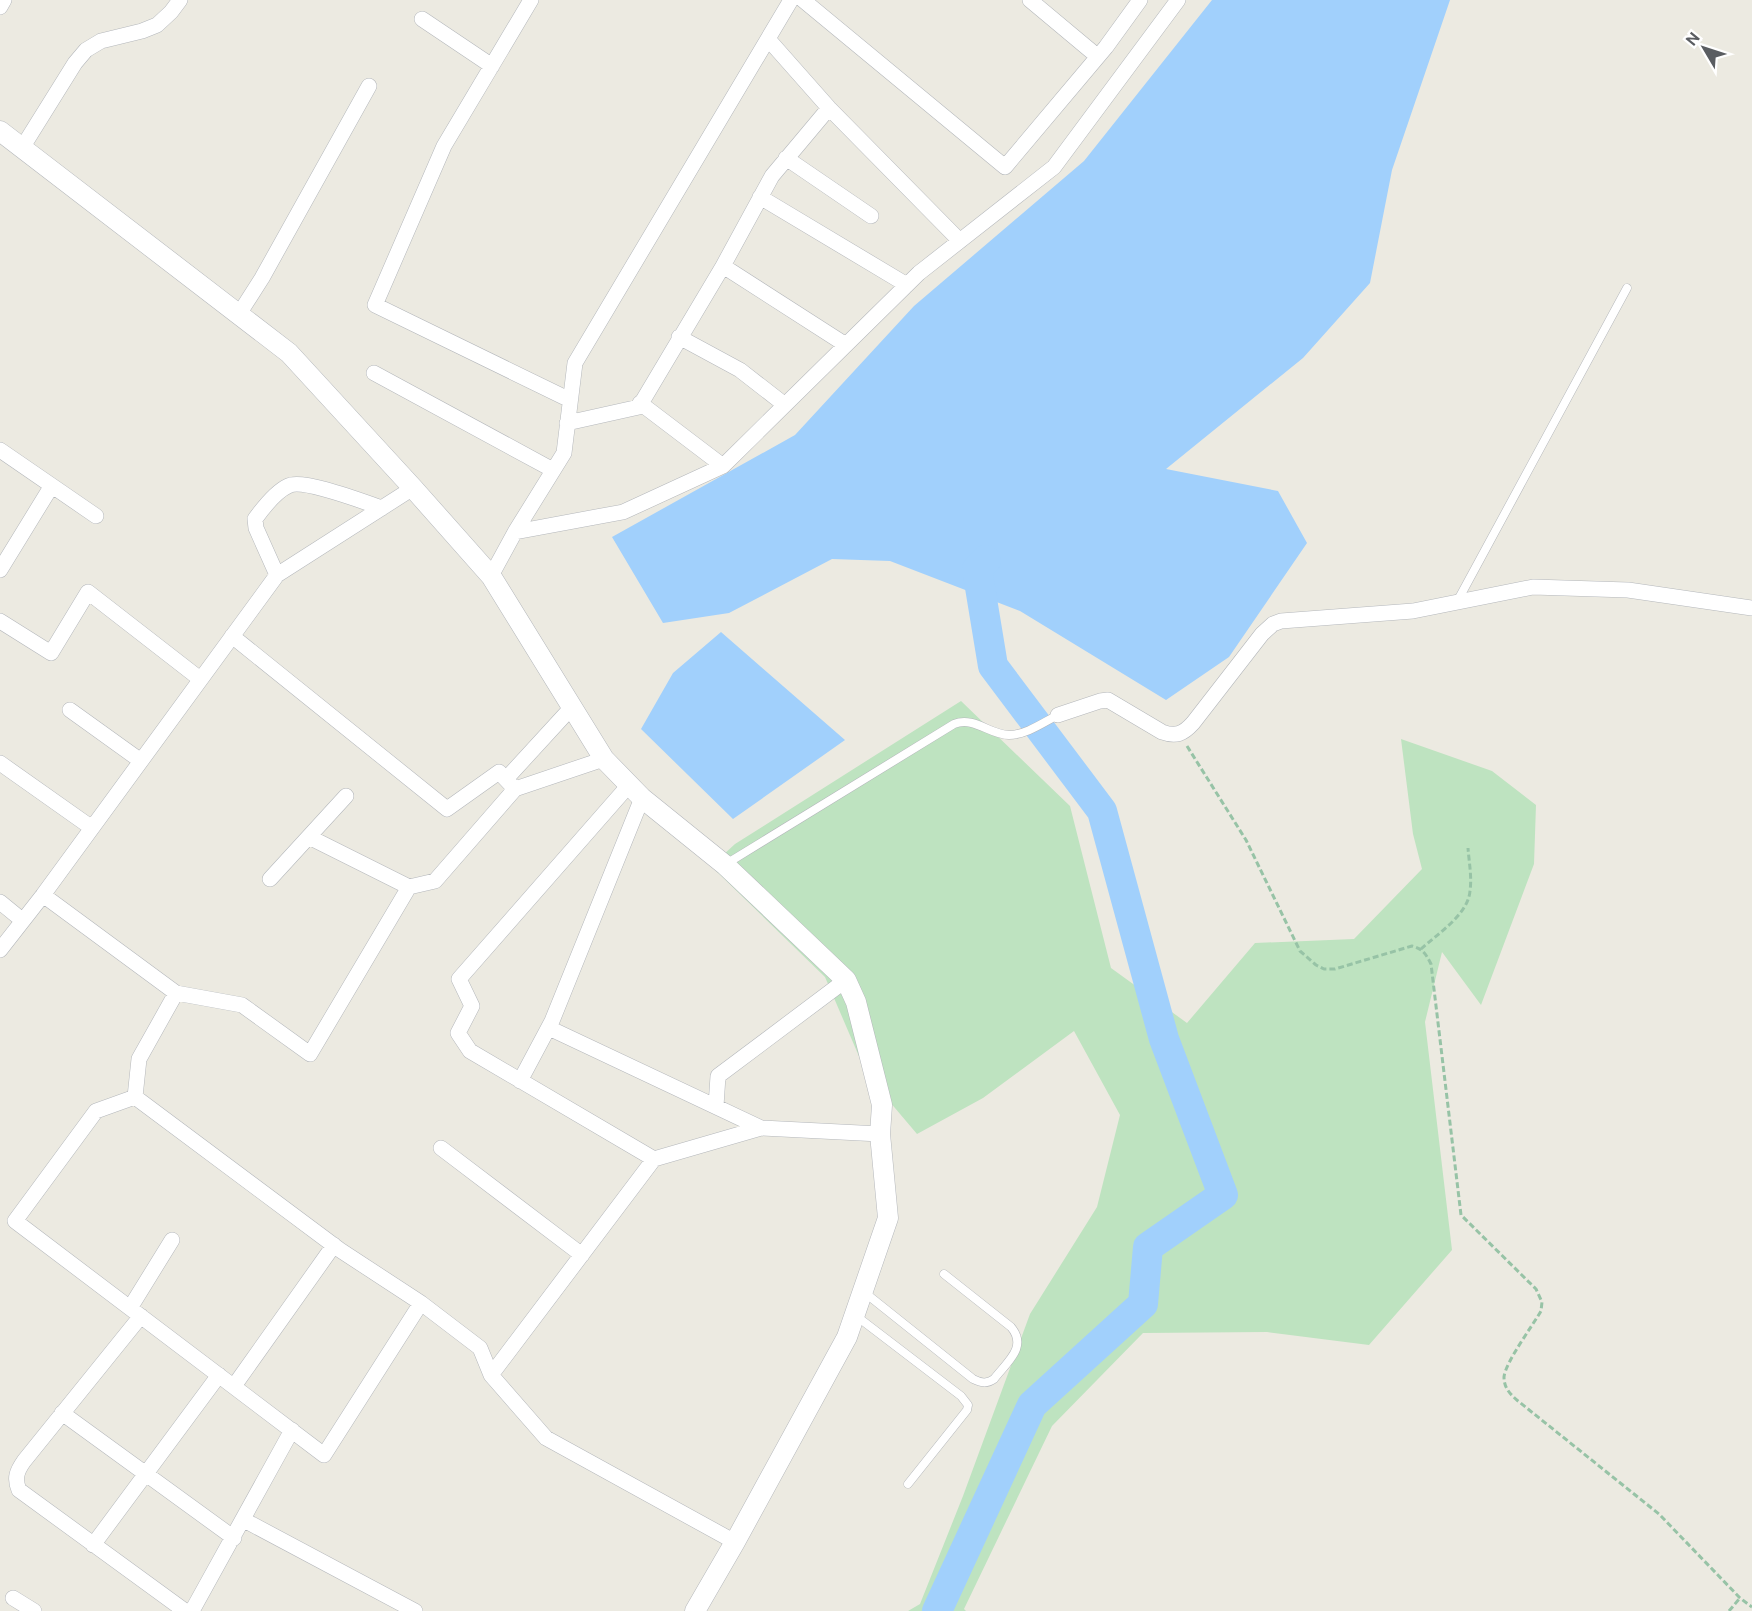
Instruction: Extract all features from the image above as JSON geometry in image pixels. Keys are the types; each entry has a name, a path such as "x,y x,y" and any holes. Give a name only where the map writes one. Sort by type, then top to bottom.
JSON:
{"street":[{"path":"0,7 4,0"},
{"path":"22,148 75,63 86,50 101,41 157,25 180,0"},
{"path":"531,0 444,146 375,305 570,400"},
{"path":"491,576 514,532 564,453 575,363 791,0"},
{"path":"803,0 1005,167 1097,57 1140,0"},
{"path":"1030,0 1097,57"},
{"path":"514,532 622,512 723,466 907,285 1054,167 1178,0"},
{"path":"422,19 492,66"},
{"path":"768,39 829,108 960,241"},
{"path":"239,314 262,278 369,86"},
{"path":"567,423 639,406 723,266 772,176 829,108"},
{"path":"0,131 290,353 491,576 603,759 635,792 725,865 846,980 856,1002 882,1105 880,1134 888,1218 847,1337 735,1542 694,1611"},
{"path":"786,158 871,216"},
{"path":"760,197 907,285"},
{"path":"723,266 846,345"},
{"path":"679,338 740,370 785,405"},
{"path":"374,373 553,470"},
{"path":"640,403 723,466"},
{"path":"0,450 96,516"},
{"path":"278,575 256,528 255,519 260,511 289,484 300,483 312,486 382,508"},
{"path":"0,570 51,487"},
{"path":"0,950 278,575 413,488"},
{"path":"1058,715 1108,700 1162,732 1171,735 1180,734 1193,723 1262,634 1273,624 1281,621 1413,611 1543,587 1628,590 1752,608"},
{"path":"0,621 51,653 88,592 200,679"},
{"path":"232,636 447,809 499,772 510,784"},
{"path":"309,837 409,887 435,881 572,707"},
{"path":"70,710 141,761"},
{"path":"510,784 603,759"},
{"path":"0,762 92,828"},
{"path":"520,1081 549,1028 635,792"},
{"path":"635,792 459,979 472,1006 458,1033 470,1051 654,1159"},
{"path":"270,879 346,796"},
{"path":"42,895 176,993 242,1005 310,1054 409,887"},
{"path":"0,902 22,920"},
{"path":"716,1106 718,1076 846,980"},
{"path":"135,1097 139,1059 176,993"},
{"path":"549,1028 761,1128"},
{"path":"135,1097 333,1245 421,1303 480,1348 491,1374 546,1438 735,1542"},
{"path":"135,1097 96,1111 15,1221 324,1455 421,1303"},
{"path":"491,1374 654,1159 761,1128 880,1134"},
{"path":"441,1148 582,1254"},
{"path":"172,1240 135,1312 24,1461 17,1472 15,1481 19,1490 185,1611"},
{"path":"234,1386 333,1245"},
{"path":"93,1545 219,1375"},
{"path":"62,1413 234,1538"},
{"path":"192,1611 292,1430"},
{"path":"244,1520 415,1611"},
{"path":"13,1598 34,1611"}],"lane":[{"path":"1457,602 1627,288"},
{"path":"725,865 954,724 961,721 969,722 1008,735 1023,732 1058,715"},
{"path":"863,1291 973,1379 981,1383 989,1382 994,1379 1018,1347 1017,1334 944,1274"},
{"path":"854,1315 961,1396 968,1405 967,1410 908,1484"}],"path":[{"path":"1180,734 1246,840 1294,941 1307,959 1324,969 1335,969 1412,946 1421,949 1431,964 1461,1215 1536,1289 1542,1302 1541,1311 1506,1369 1505,1385 1509,1393 1659,1514 1740,1598 1752,1607"},
{"path":"1421,949 1459,914 1467,903 1470,892 1468,848"},
{"path":"1729,1611 1740,1598"}],"green space":[{"path":"961,701 1070,806 1111,968 1187,1023 1255,943 1354,939 1422,869 1413,834 1401,739 1492,771 1536,805 1534,864 1481,1005 1442,952 1425,1022 1452,1250 1369,1345 1267,1332 1143,1333 1052,1426 964,1609 966,1611 908,1611 920,1604 963,1496 1030,1314 1097,1207 1120,1115 1074,1031 983,1098 917,1134 867,1075 825,977 711,866 735,844"}],"water":[{"path":"1212,0 1450,0 1392,170 1370,283 1303,358 1166,469 1278,491 1307,543 1229,657 1166,700 1020,611 890,561 832,559 729,613 663,623 612,537 795,435 914,306 1084,161"},
{"path":"721,632 845,740 733,819 641,729 673,673"}],"waterway":[{"path":"937,1611 1032,1405 1143,1304 1148,1247 1223,1195 1164,1039 1102,811 993,666 977,569 986,560"}]}
